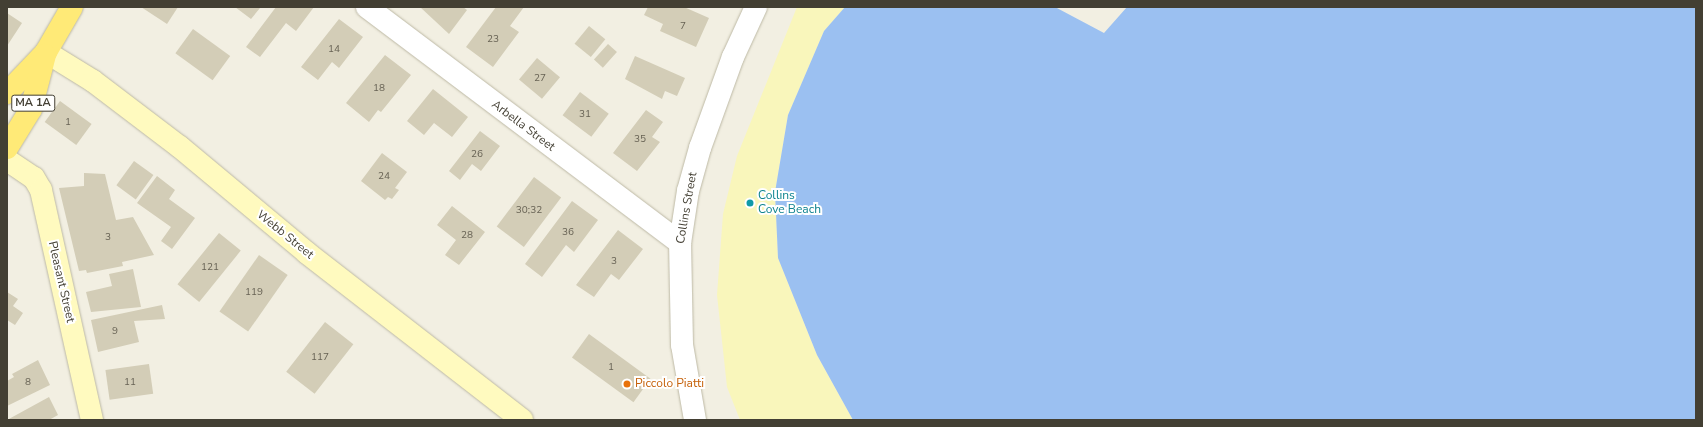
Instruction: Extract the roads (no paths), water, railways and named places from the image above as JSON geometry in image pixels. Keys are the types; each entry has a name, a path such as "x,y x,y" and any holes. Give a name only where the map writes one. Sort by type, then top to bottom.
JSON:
{"highway":[{"name":"MA 1A","path":"7,93 46,52 72,7"},
{"name":"MA 1A","path":"7,148 31,109 46,52"}],"main road":[{"name":"Webb Street","path":"46,52 150,123 307,253 522,420"},
{"name":"Pleasant Street","path":"7,160 34,178 41,190 92,420"}],"street":[{"name":"Arbella Street","path":"367,7 388,14 680,243"},
{"name":"Collins Street","path":"695,420 682,345 680,243 688,192 700,148 733,57 756,7"}],"water":[{"path":"845,7 1055,7 1104,33 1127,7 1696,7 1696,420 853,420 817,355 778,258 775,192 788,115 824,31"}],"place":[{"name":"Collins Cove Beach","path":"750,203"},
{"name":"Piccolo Piatti","path":"627,384"}]}
